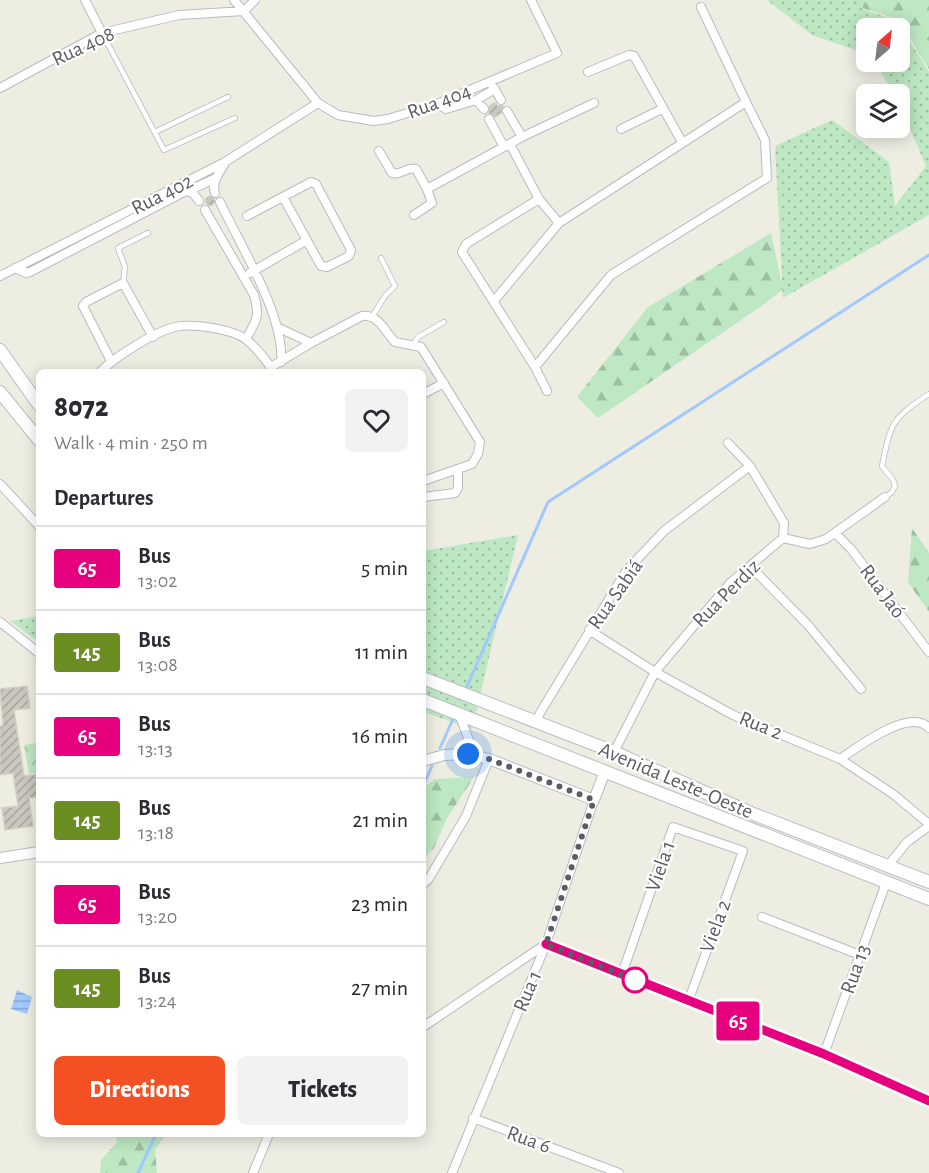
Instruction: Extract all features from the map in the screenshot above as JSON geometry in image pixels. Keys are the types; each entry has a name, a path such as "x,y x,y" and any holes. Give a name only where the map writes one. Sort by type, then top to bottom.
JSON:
{"main road":[{"path":"0,350 36,401"},
{"path":"0,392 36,436"},
{"name":"Avenida Leste-Oeste","path":"426,679 614,752 752,813 929,882"},
{"name":"Avenida Leste-Oeste","path":"426,701 929,899"},
{"path":"652,790 659,772"}],"street":[{"path":"85,0 102,33"},
{"path":"234,0 318,103"},
{"path":"243,11 255,0"},
{"name":"Rua 404","path":"318,103 338,115 374,121 388,119 492,86 557,53 531,0"},
{"path":"535,367 611,274 767,178 765,140 701,7"},
{"name":"Rua 408","path":"0,88 102,33 179,15 243,11"},
{"path":"588,72 632,54 682,142"},
{"path":"437,104 446,109 476,100 492,86 501,100"},
{"path":"476,100 484,109"},
{"path":"494,301 560,223 746,102"},
{"name":"Rua 402","path":"0,276 225,162 318,103"},
{"path":"427,189 522,137 594,103"},
{"path":"621,129 662,109"},
{"path":"507,111 522,137"},
{"path":"489,119 539,198 560,223"},
{"path":"379,151 392,173 397,174 410,168 416,169 427,189 432,203 414,215"},
{"path":"215,193 213,186 225,162"},
{"path":"15,268 26,273 30,272 216,178"},
{"path":"247,216 311,182 316,184 351,252 349,256 324,267 321,266 283,197"},
{"path":"188,191 199,201"},
{"path":"539,198 463,247 462,252 535,367 548,392"},
{"path":"220,202 279,328 282,345 281,362"},
{"path":"204,210 254,295 258,310 256,322 246,339"},
{"path":"244,276 307,240"},
{"path":"111,361 83,306 86,302 123,283 153,337"},
{"path":"273,369 311,343 362,316 372,317 395,342 423,349 480,442 478,454 472,464 426,480"},
{"path":"103,369 111,361 153,337 174,327 188,326 222,330 246,339 271,369"},
{"path":"279,328 311,343"},
{"path":"426,392 444,383"},
{"path":"728,443 750,466 784,523 783,538 810,544 826,539 885,497"},
{"name":"Rua Sabiá","path":"536,722 626,571 664,531 750,466"},
{"path":"426,497 455,493 458,488 458,469"},
{"path":"0,484 36,523"},
{"name":"Rua Jaó","path":"835,533 851,549 929,652"},
{"name":"Rua Perdiz","path":"614,752 655,672 730,583 783,538"},
{"path":"751,567 808,625 861,689"},
{"path":"0,622 36,651"},
{"name":"Rua 2","path":"589,630 655,672 734,715 840,759 894,794 929,825"},
{"path":"459,714 475,756"},
{"path":"840,759 864,742 901,723 909,721 928,723"},
{"path":"426,760 444,755 468,754 489,759 594,800"},
{"path":"426,882 466,816 489,759"},
{"name":"Rua 1","path":"452,1173 546,944 605,771"},
{"path":"887,867 906,842 929,825"},
{"name":"Viela 1","path":"622,974 673,827 743,851"},
{"name":"Viela 2","path":"688,1002 743,851"},
{"path":"0,859 36,853"},
{"name":"Rua 13","path":"824,1054 886,883"},
{"path":"762,917 860,955"},
{"path":"426,1025 546,944 824,1054 929,1101"},
{"name":"Rua 6","path":"473,1118 619,1173"},
{"path":"253,1173 268,1137"}],"lane":[{"path":"102,33 164,150 235,118"},
{"path":"155,132 228,97"},
{"path":"123,283 125,267 118,248 148,233"},
{"path":"372,317 385,296 395,286 381,258"},
{"path":"414,345 418,337 444,322"},
{"path":"885,497 892,492 895,486 882,466 893,423 902,413 929,394"}],"green space":[{"path":"767,0 860,0 863,9 888,18 856,18 856,50 812,35"},
{"path":"860,0 929,0 929,69 910,38 910,18 890,18 863,8"},
{"path":"910,42 929,72 929,215 783,298 775,146 832,120 889,162 895,206 926,166 910,128 910,84 888,84 881,72 910,72"},
{"path":"771,233 783,289 598,418 577,397 648,307"},
{"path":"912,528 929,553 929,612 908,582"},
{"path":"518,535 472,729 426,713 426,550"},
{"path":"36,617 36,640 10,621"},
{"path":"36,743 36,773 29,774 24,745"},
{"path":"474,777 447,818 434,848 426,857 426,786 435,779"},
{"path":"116,1137 165,1137 155,1149 157,1173 100,1173 101,1160 117,1142"}],"water":[{"path":"17,990 32,997 27,1014 11,1009"}],"building":[{"path":"495,103 503,106 501,113 495,117 489,113 489,106"},
{"path":"210,196 215,201 210,206 205,201"},
{"path":"27,686 30,708 14,710 24,776 36,774 36,797 29,798 33,826 5,830 2,808 18,806 13,773 0,775 0,726 3,726 0,689"}],"waterway":[{"path":"465,691 548,502 929,255"},
{"path":"440,748 453,719"},
{"path":"426,779 432,766"},
{"path":"138,1173 155,1137"}],"bus line":[{"name":"65","path":"546,944 824,1054 929,1101"}],"route":[{"path":"468,754 489,759 594,800 546,944 635,980"}]}
